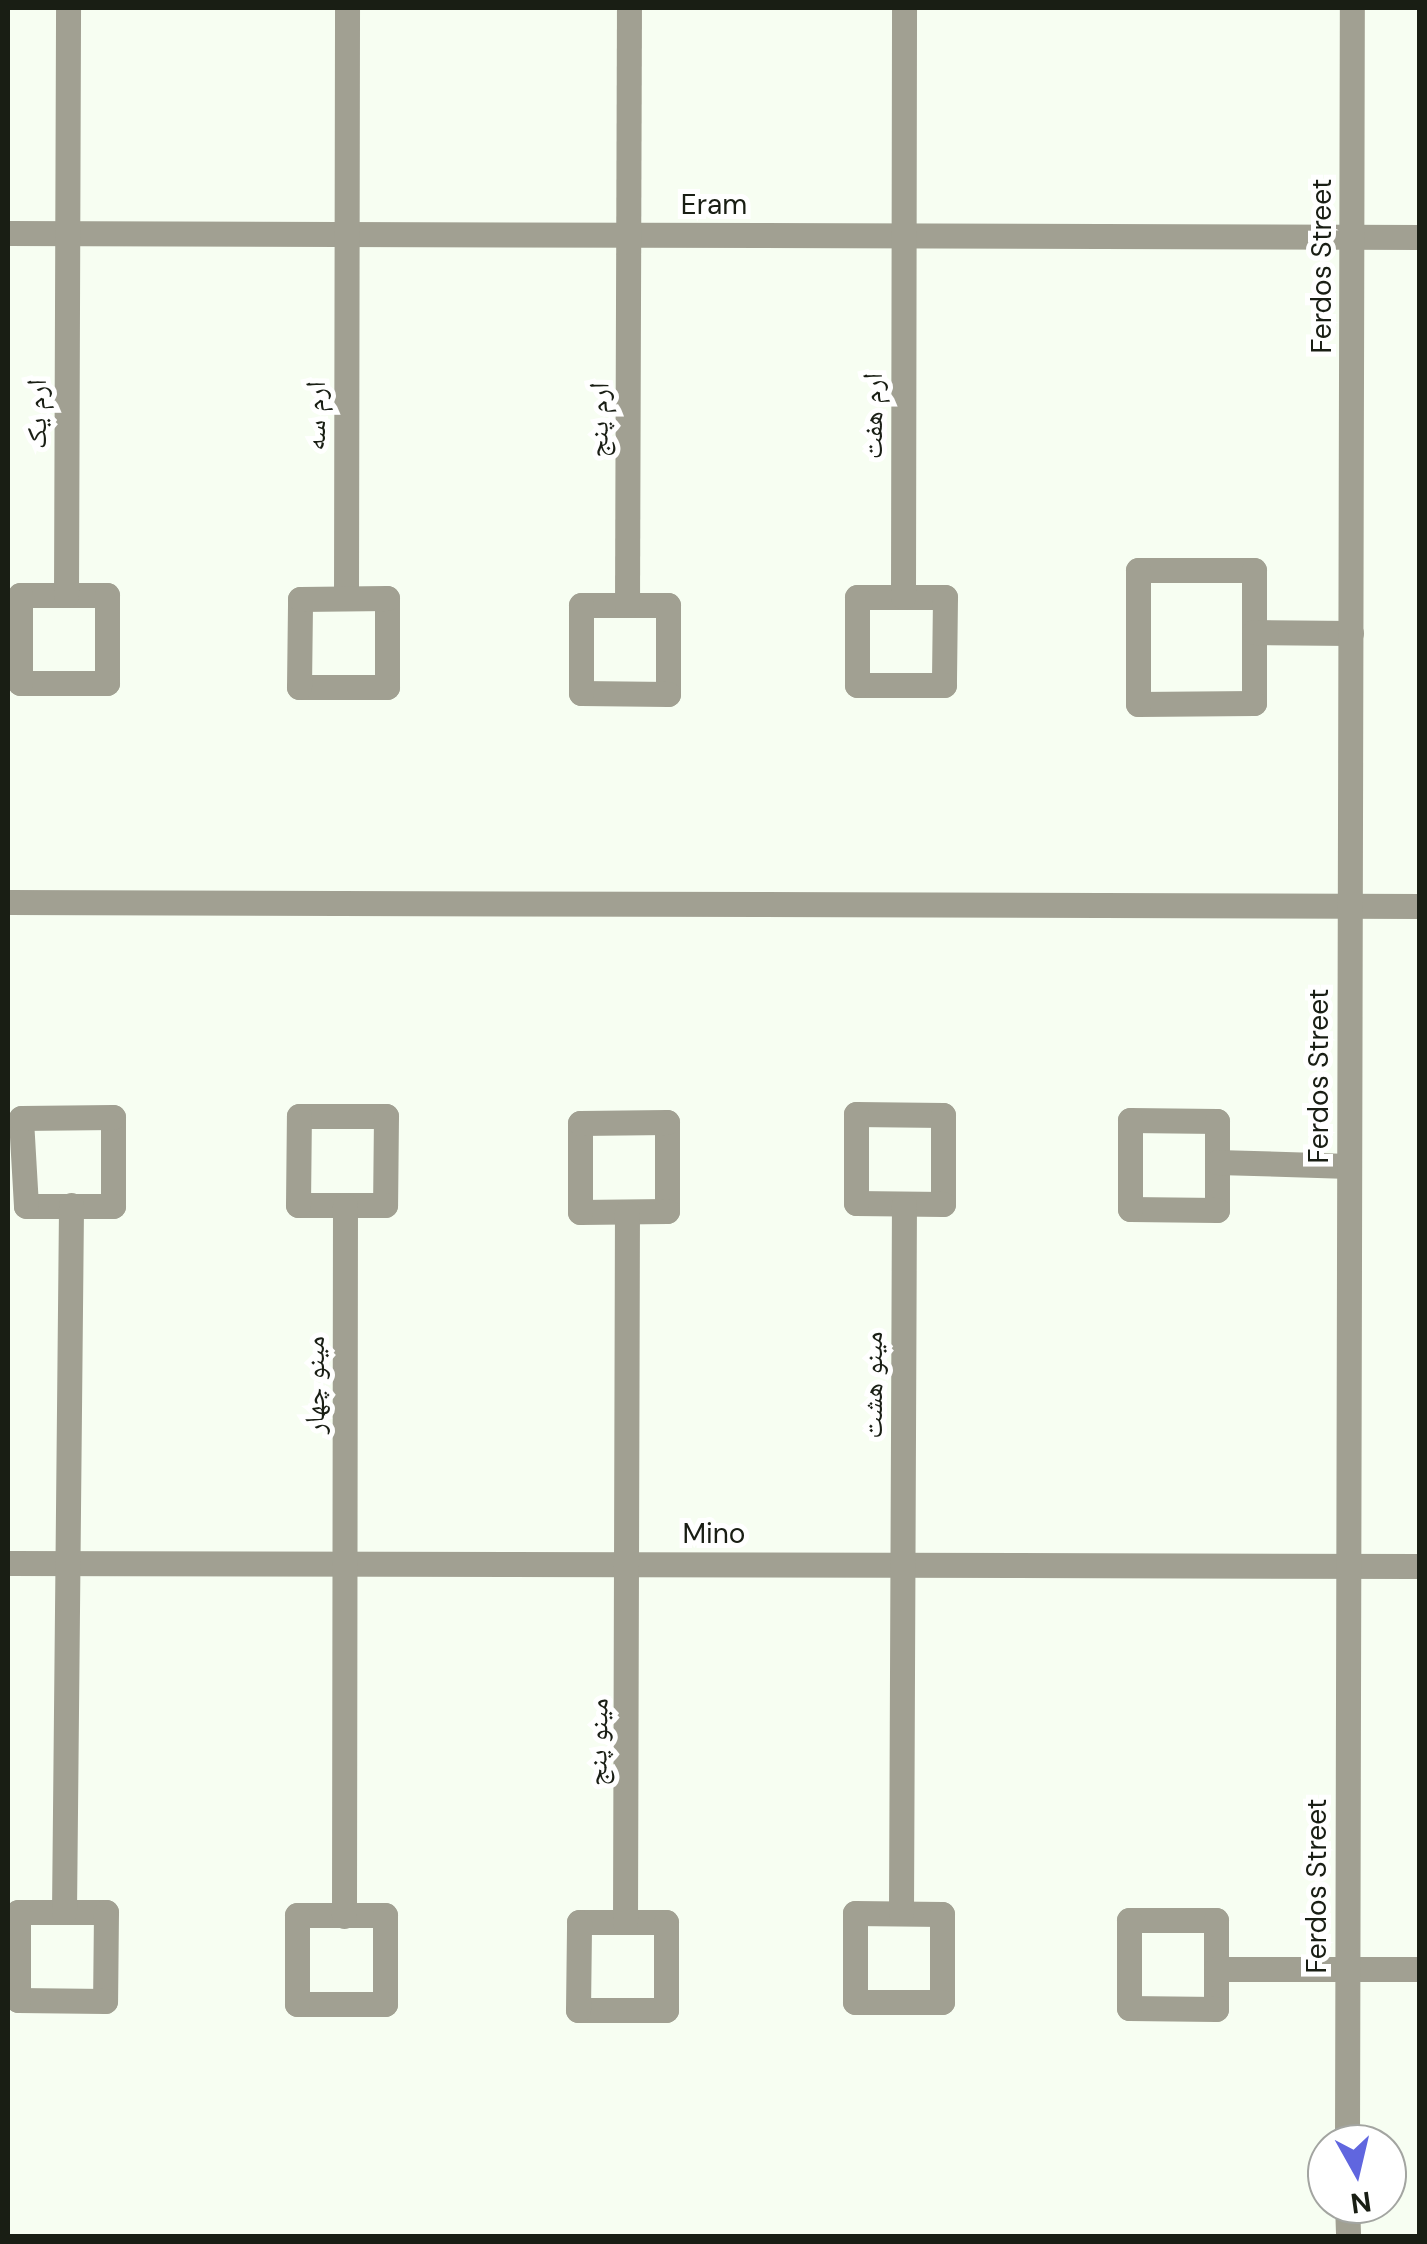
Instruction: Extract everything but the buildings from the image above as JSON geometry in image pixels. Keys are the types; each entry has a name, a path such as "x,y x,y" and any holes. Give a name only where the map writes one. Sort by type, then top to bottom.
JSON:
{"street":[{"name":"ارم یک","path":"66,595 68,8"},
{"name":"ارم سه","path":"346,598 347,8"},
{"name":"ارم پنج","path":"627,605 630,8"},
{"name":"ارم هفت","path":"903,597 904,8"},
{"name":"Ferdos Street","path":"1348,2124 1352,8"},
{"name":"Eram","path":"8,233 1420,237"},
{"path":"1138,570 1254,570 1254,632 1254,703 1138,704 1138,570"},
{"path":"20,595 66,595 107,595 108,684 20,683 20,595"},
{"path":"857,597 903,597 944,597 944,685 857,685 857,597"},
{"path":"346,598 387,598 387,686 299,687 300,599 346,598"},
{"path":"668,604 668,694 581,693 581,605 627,605 668,604"},
{"path":"1254,632 1351,634"},
{"path":"8,902 1420,906"},
{"path":"856,1114 943,1115 943,1204 904,1204 856,1203 856,1114"},
{"path":"298,1116 386,1116 386,1205 345,1205 298,1205 298,1116"},
{"path":"113,1117 113,1206 70,1206 26,1206 21,1118 113,1117"},
{"path":"1130,1120 1217,1120 1217,1162 1217,1210 1130,1209 1130,1120"},
{"path":"580,1122 668,1122 667,1211 626,1212 580,1212 580,1122"},
{"path":"1217,1162 1349,1166"},
{"name":"مینو هشت","path":"901,1914 904,1204"},
{"name":"مینو چهار","path":"344,1916 345,1205"},
{"path":"64,1912 70,1206"},
{"name":"مینو پنج","path":"625,1922 630,1564 626,1212"},
{"name":"Mino","path":"8,1562 1420,1566"},
{"path":"18,1912 64,1912 106,1912 105,2001 18,2000 18,1912"},
{"path":"855,1913 901,1914 942,1914 942,2002 854,2002 855,1913"},
{"path":"384,1915 385,2004 298,2004 298,1916 344,1916 384,1915"},
{"path":"1129,1920 1216,1920 1216,1970 1216,2008 1129,2008 1129,1920"},
{"path":"579,1922 625,1922 666,1922 666,2010 578,2010 579,1922"},
{"path":"1216,1970 1420,1969"}]}
